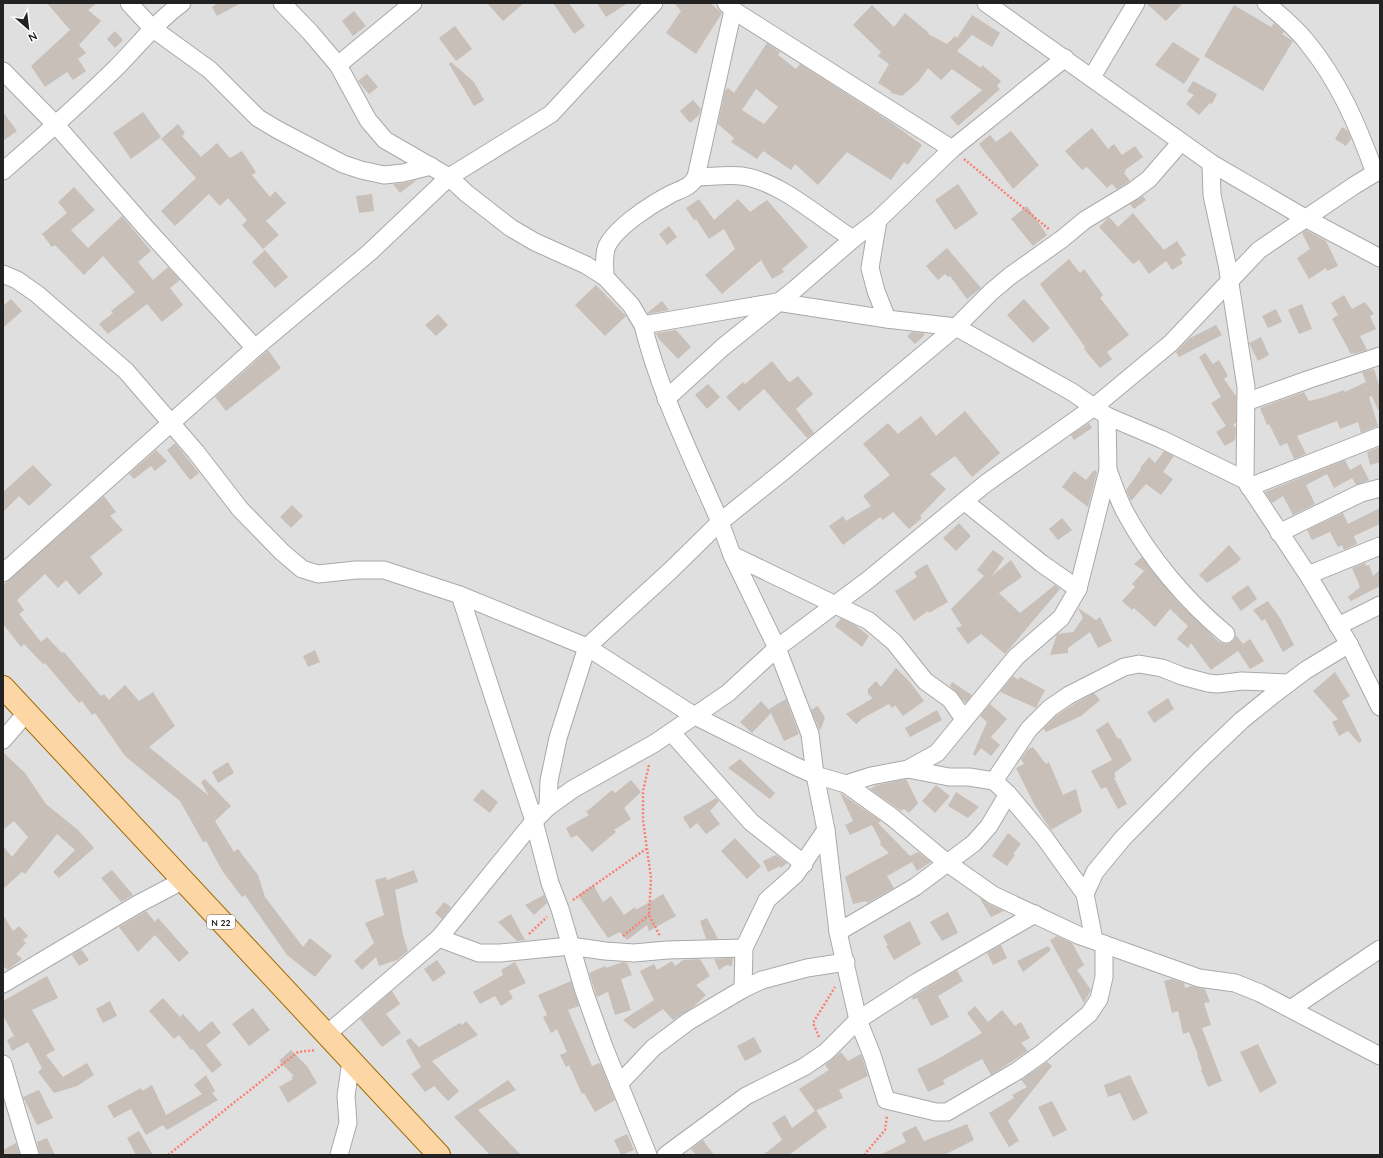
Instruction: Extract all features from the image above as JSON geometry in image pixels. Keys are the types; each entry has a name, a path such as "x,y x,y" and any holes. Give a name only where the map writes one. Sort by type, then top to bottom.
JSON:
{"main road":[{"name":"N 22","path":"3,687 182,881 439,1155"}],"street":[{"path":"129,3 152,28 210,70 258,118 343,164 384,175 403,173 431,166"},
{"path":"3,171 56,125 133,51 164,16 182,3"},
{"path":"282,3 310,32 338,66 368,120 385,140 449,177 466,193 511,228 535,242 586,265 605,277 631,305 643,325 649,349 666,399 720,522 732,555 777,648 810,734 815,775 826,830 838,932 858,1020 872,1055 886,1100 936,1112 947,1112 1016,1071 1041,1054 1089,1014 1099,999 1104,978 1099,942 1085,894 1044,837 1008,794 994,781 969,777 949,777 908,769"},
{"path":"338,66 413,3"},
{"path":"3,573 254,348 370,252 449,177 551,114 654,3"},
{"path":"986,3 1211,163 1306,218 1380,258"},
{"path":"1092,77 1136,3"},
{"path":"339,1155 348,1123 339,1047 439,938 534,821 548,807 612,766 655,743 728,693 777,648 868,580 964,501 1100,411 1171,343 1259,250 1377,172 1342,93 1306,41 1266,3"},
{"path":"605,277 606,248 611,240 651,205 686,188 693,183 696,177 729,6 952,149"},
{"path":"666,399 777,302 794,290 853,239 878,220 952,149 1065,58"},
{"path":"3,71 56,125 254,348"},
{"path":"548,807 548,781 558,738 587,647 670,571 720,522 956,327 991,292 1085,220 1133,191 1149,179 1181,142"},
{"path":"1211,163 1212,194 1229,281 1246,387 1247,484"},
{"path":"696,177 741,176 756,180 794,198 853,239"},
{"path":"878,220 870,268 876,291 887,319"},
{"path":"3,274 17,280 37,294 126,371 171,423 240,509 282,552 302,569 318,574 356,570 384,570 460,595 587,647 694,715 815,775 846,784 892,817 946,862 993,895 1099,942 1199,978 1235,984 1260,993 1292,1008 1380,1056"},
{"path":"643,325 777,302 887,319 956,327 1052,380 1100,411 1162,439 1247,484 1308,575 1349,644 1380,707"},
{"path":"1246,402 1380,356"},
{"path":"1100,411 1108,470 1124,512 1145,544 1183,593 1226,634"},
{"path":"1247,484 1380,436"},
{"path":"846,784 870,776 908,769 937,753 1016,658 1060,618 1078,589 1108,470"},
{"path":"1279,533 1361,493 1380,488"},
{"path":"964,501 1041,563 1078,589"},
{"path":"1308,575 1380,546"},
{"path":"732,555 869,621 882,630 894,642 917,674 950,699 964,719"},
{"path":"460,595 534,821 550,883 560,909 584,991 619,1084 648,1155"},
{"path":"1338,626 1380,605"},
{"path":"1085,894 1095,872 1123,838 1242,720 1306,670 1349,644"},
{"path":"994,781 1029,729 1050,708 1069,695 1124,667 1139,664 1162,668 1182,676 1217,684 1242,681 1289,683"},
{"path":"3,740 27,712"},
{"path":"670,732 750,822 804,864"},
{"path":"838,932 915,887 946,862 974,843 989,826 1008,794"},
{"path":"743,989 744,948 767,900 795,875 826,830"},
{"path":"3,984 138,904 182,881"},
{"path":"666,1155 746,1096 804,1067 826,1052 858,1020 917,982 1035,914"},
{"path":"439,938 479,953 500,953 511,950 538,950 570,946 634,953 667,950 744,948"},
{"path":"1292,1008 1380,949"},
{"path":"619,1084 653,1048 689,1021 743,989 762,980 807,968 846,965"},
{"path":"3,1066 14,1108 30,1155"}],"path":[{"path":"952,149 1021,208 1062,239"},
{"path":"655,743 643,791 643,820 650,878 649,914 667,950"},
{"path":"511,950 544,919 646,848"},
{"path":"605,951 649,914"},
{"path":"826,1052 813,1023 846,965"},
{"path":"168,1155 298,1052 339,1047"},
{"path":"864,1155 885,1130 888,1121 886,1100"}],"shaded area":[{"path":"3,3 1380,3 1380,1155 3,1155"}],"building":[{"path":"47,3 97,3 88,10 101,21 79,45 86,53 78,59 86,71 73,80 67,72 45,87 31,66 70,30"},
{"path":"218,3 241,3 217,16 212,7"},
{"path":"487,3 524,3 503,21"},
{"path":"553,3 569,3 585,26 574,34"},
{"path":"597,3 628,3 606,17"},
{"path":"674,3 710,3 722,13 696,54 666,33 681,11"},
{"path":"1146,3 1183,3 1166,21"},
{"path":"872,5 894,27 905,13 929,33 928,34 947,44 955,36 957,38 972,15 1000,33 992,47 972,35 957,51 981,68 982,65 1001,81 997,86 1000,89 958,126 950,117 982,90 952,69 941,80 928,68 919,81 902,96 891,93 891,91 878,83 889,64 878,56 881,52 853,25"},
{"path":"1234,5 1271,27 1274,23 1284,32 1282,34 1293,41 1263,91 1204,56"},
{"path":"354,11 366,26 353,36 342,21"},
{"path":"455,26 472,49 456,61 439,38"},
{"path":"115,31 123,40 115,48 107,39"},
{"path":"1173,42 1200,59 1184,84 1155,65"},
{"path":"767,43 780,52 778,55 796,69 800,64 892,123 922,145 908,165 904,162 891,180 847,152 818,185 795,164 791,170 763,151 757,159 731,142 734,138 718,124 725,91 728,88 734,93","holes":["756,89 778,107 764,124 742,110"]},
{"path":"451,62 474,82 484,100 474,106 449,64"},
{"path":"367,74 378,87 369,94 358,81"},
{"path":"1193,81 1217,94 1212,104 1210,103 1199,115 1186,104 1194,95 1187,91"},
{"path":"693,100 701,109 699,115 690,123 680,111"},
{"path":"3,112 17,131 3,141"},
{"path":"143,112 161,137 131,159 113,133"},
{"path":"178,124 185,133 182,136 201,157 217,143 230,158 242,151 256,172 252,175 270,197 275,191 286,203 266,221 279,235 263,249 242,225 247,220 228,198 220,206 209,194 175,226 161,211 196,178 161,139"},
{"path":"1342,127 1348,131 1351,139 1346,146 1335,139"},
{"path":"1092,128 1108,149 1114,144 1122,155 1135,146 1143,157 1125,170 1126,171 1124,173 1130,181 1117,189 1112,184 1107,188 1087,167 1082,170 1065,151"},
{"path":"1011,131 1039,165 1013,189 979,144 990,135 996,142"},
{"path":"417,180 400,193 393,184 404,183"},
{"path":"958,184 978,214 955,230 935,200"},
{"path":"74,187 95,210 71,230 88,248 122,216 151,251 138,262 153,280 168,267 180,280 170,288 183,305 162,322 147,304 108,334 99,324 113,313 111,311 135,292 103,256 84,275 55,245 52,247 42,234 67,213 58,202"},
{"path":"372,194 374,211 359,213 356,196"},
{"path":"1143,196 1146,200 1134,209 1130,204"},
{"path":"699,199 714,220 738,199 750,212 767,200 808,247 782,269 784,272 772,279 761,260 722,294 705,275 735,249 724,229 709,239 696,219 694,220 686,208"},
{"path":"1027,206 1047,235 1033,246 1011,219"},
{"path":"1133,213 1164,250 1177,241 1186,255 1180,259 1183,263 1172,270 1166,261 1149,274 1139,260 1133,264 1099,227 1109,217 1118,227"},
{"path":"669,226 677,237 667,245 659,234"},
{"path":"1306,230 1326,241 1338,266 1327,271 1326,268 1309,279 1297,258 1310,249 1302,233"},
{"path":"947,248 981,288 967,299 950,276 948,277 945,274 938,280 926,266"},
{"path":"265,250 288,277 275,288 252,262"},
{"path":"1069,259 1080,273 1084,269 1103,295 1100,298 1129,335 1107,352 1112,359 1100,368 1084,349 1085,347 1040,284"},
{"path":"596,285 626,316 605,336 575,305"},
{"path":"1344,295 1352,309 1365,302 1374,314 1370,316 1376,329 1360,336 1367,350 1354,354 1351,354 1332,319 1338,315 1331,303"},
{"path":"11,299 22,311 3,328 3,306"},
{"path":"1024,299 1050,328 1033,343 1007,315"},
{"path":"662,301 669,310 647,313"},
{"path":"1302,304 1312,329 1299,334 1288,310"},
{"path":"1276,309 1282,322 1268,328 1262,316"},
{"path":"438,314 448,325 436,336 425,325"},
{"path":"1216,325 1222,335 1179,357 1176,352 1190,338"},
{"path":"676,330 691,347 678,359 658,338 656,333"},
{"path":"912,332 923,333 925,335 915,344 907,336"},
{"path":"1261,337 1269,355 1258,361 1249,343"},
{"path":"268,350 281,368 226,411 215,397"},
{"path":"1205,353 1213,364 1219,360 1228,376 1224,379 1236,396 1236,423 1233,424 1236,428 1235,440 1225,446 1216,432 1226,426 1211,403 1221,397 1199,357"},
{"path":"772,361 788,381 790,382 798,376 813,394 796,409 814,433 807,438 764,389 739,411 726,397 743,382 745,384"},
{"path":"1374,369 1380,389 1380,409 1378,410 1372,396 1369,397 1378,426 1361,433 1358,422 1340,429 1337,421 1297,436 1306,454 1294,459 1287,443 1280,446 1269,424 1267,425 1260,408 1304,392 1309,401 1344,390 1345,392 1366,382 1362,372"},
{"path":"708,384 720,397 707,409 695,395"},
{"path":"965,411 1000,453 972,477 955,456 930,474 946,489 920,516 922,518 909,529 893,512 883,520 880,517 843,545 829,526 843,516 846,521 871,506 863,496 890,475 863,444 888,423 898,434 921,416 936,436"},
{"path":"1089,423 1092,428 1074,440 1071,435"},
{"path":"175,443 199,473 190,480 167,450"},
{"path":"1380,447 1380,462 1370,465 1367,452"},
{"path":"156,450 167,461 155,471 151,466 134,479 129,474"},
{"path":"1164,451 1174,456 1163,472 1173,479 1161,495 1146,484 1131,501 1126,490 1141,469 1140,468 1149,457 1155,463"},
{"path":"1345,460 1350,470 1361,464 1369,480 1356,485 1352,478 1334,488 1327,474 1306,485 1315,504 1293,515 1283,496 1272,503 1265,492"},
{"path":"33,465 52,485 29,506 19,496 3,512 3,492"},
{"path":"1094,470 1097,472 1088,507 1062,487 1074,471 1086,480"},
{"path":"104,496 116,512 110,516 123,530 90,557 103,574 79,595 66,580 58,588 45,574 17,600 24,610 19,614 41,642 47,637 62,653 64,652 101,696 104,694 109,700 125,685 139,701 153,692 175,726 149,747 209,796 201,782 205,779 231,806 215,821 234,852 238,849 258,875 265,897 303,947 310,938 332,956 315,977 287,955 245,895 242,897 223,872 206,841 203,842 180,801 125,756 95,713 92,715 82,701 79,703 45,663 43,664 24,644 21,647 3,624 3,585"},
{"path":"292,505 303,516 291,528 280,517"},
{"path":"1380,508 1380,524 1354,536 1357,544 1344,550 1342,545 1338,547 1330,532 1312,540 1307,530 1343,513 1348,524"},
{"path":"1062,518 1072,530 1058,540 1049,529"},
{"path":"959,523 971,536 956,551 943,538"},
{"path":"1229,545 1241,559 1207,583 1199,575"},
{"path":"993,550 1004,558 992,576 1011,560 1022,577 999,593 1020,613 1055,585 1060,589 1005,654 981,634 968,644 956,628 962,626 951,609 984,576 977,570"},
{"path":"1142,557 1176,600 1219,642 1225,644 1230,643 1234,640 1236,635 1243,644 1250,639 1264,661 1250,669 1238,651 1211,670 1191,643 1188,648 1177,639 1188,626 1170,609 1155,627 1134,608 1132,610 1122,601 1135,587 1132,584 1144,571 1134,564"},
{"path":"1365,563 1366,566 1369,565 1373,576 1380,570 1380,586 1351,601 1348,597 1360,587 1352,568"},
{"path":"927,564 948,602 929,613 928,611 914,621 895,591 917,577 914,572"},
{"path":"1248,585 1257,599 1241,611 1231,597"},
{"path":"1268,601 1280,618 1294,645 1283,652 1265,619 1262,621 1253,610"},
{"path":"1078,608 1096,620 1100,617 1112,641 1098,648 1090,632 1068,648 1068,653 1050,655 1057,634 1073,632 1083,618"},
{"path":"841,618 855,625 869,636 862,647 835,626"},
{"path":"315,650 320,662 308,667 303,656"},
{"path":"896,668 910,682 924,701 903,716 895,705 892,708 889,704 863,718 856,724 846,714 873,698 868,694 868,689 876,681 881,687"},
{"path":"1335,672 1350,696 1342,701 1362,741 1359,743 1348,731 1339,736 1332,722 1338,719 1313,691"},
{"path":"1013,676 1018,680 1020,677 1045,690 1036,708 1000,692"},
{"path":"952,682 972,695 966,703 950,686"},
{"path":"1094,693 1100,700 1081,716 1046,732 1043,729 1056,716"},
{"path":"1168,698 1174,709 1154,723 1147,712"},
{"path":"786,699 799,734 784,741 771,713 752,733 740,722 761,701 770,711 769,709"},
{"path":"990,704 1007,719 991,737 1000,745 991,756 981,748 975,756 973,754 987,722 980,716"},
{"path":"818,706 825,718 820,731 811,710"},
{"path":"937,710 942,720 910,737 905,728"},
{"path":"1108,722 1118,739 1120,738 1132,760 1114,773 1116,777 1114,778 1127,804 1118,809 1106,787 1101,789 1091,771 1112,760 1096,730"},
{"path":"1033,747 1046,764 1049,762 1063,795 1076,789 1082,812 1051,830 1034,804 1016,768 1024,764 1021,759 1028,749"},
{"path":"3,752 25,773 46,804 78,830 94,848 59,878 53,872 75,850 57,834 25,874 22,872 3,889 3,846 12,857 28,837 14,821 3,830"},
{"path":"740,759 775,793 770,799 728,768"},
{"path":"228,762 234,773 218,783 212,772"},
{"path":"906,779 918,803 909,813 904,809 901,811 870,789 877,785"},
{"path":"631,780 641,792 624,808 631,819 614,830 616,832 592,852 577,835 571,838 566,828 589,815 586,812 612,790 615,793"},
{"path":"936,785 950,796 935,813 922,801"},
{"path":"482,789 498,802 490,813 473,800"},
{"path":"956,792 979,807 968,818 948,806"},
{"path":"840,793 881,821 878,823 910,856 918,852 931,862 917,871 912,862 887,876 894,888 867,903 866,901 853,904 845,877 889,853 880,844 881,842 872,825 850,835 845,825 853,821"},
{"path":"716,798 719,801 710,811 720,824 706,834 697,823 690,829 683,817"},
{"path":"1008,833 1021,844 1013,854 1015,855 1007,866 992,856"},
{"path":"735,838 761,866 747,879 721,851"},
{"path":"776,855 787,863 781,868 780,866 768,872 763,861"},
{"path":"112,870 133,895 121,902 101,878"},
{"path":"414,870 418,882 395,890 403,935 408,951 397,960 379,966 376,957 362,970 354,961 374,943 365,923 384,915 375,880 386,877 387,880"},
{"path":"593,885 603,902 611,896 624,915 635,907 636,910 663,894 676,916 649,931 647,925 627,940 620,932 608,938 578,895"},
{"path":"544,895 547,903 534,915 525,905"},
{"path":"979,897 989,904 1004,911 991,917"},
{"path":"444,902 451,907 442,919 435,913"},
{"path":"146,911 155,922 158,918 189,953 179,962 155,935 138,952 119,927"},
{"path":"948,912 958,933 942,941 930,922"},
{"path":"511,914 525,940 517,941 498,922"},
{"path":"3,915 13,931 19,926 28,936 23,940 26,943 16,954 22,959 8,970 5,967 3,969"},
{"path":"707,918 718,939 706,939 700,921"},
{"path":"910,921 921,944 894,960 886,946 888,945 883,936"},
{"path":"1057,936 1072,943 1084,965 1077,970 1091,990 1084,1003 1050,940"},
{"path":"1001,945 1007,958 993,965 987,953"},
{"path":"1048,946 1051,950 1023,972 1017,961"},
{"path":"81,949 89,960 79,966 72,955"},
{"path":"733,958 732,966 726,965 719,970 714,959"},
{"path":"700,959 710,976 696,985 706,995 693,1007 673,1020 663,1009 634,1029 623,1020 654,1000 640,971 654,964 657,970 672,961 675,966 683,960"},
{"path":"437,960 446,973 433,982 424,969"},
{"path":"515,962 526,983 509,991 513,998 501,1006 495,996 480,1004 473,992 503,975 501,970"},
{"path":"623,962 627,963 632,975 621,979 631,1010 615,1015 608,992 597,997 589,973 605,966 606,968"},
{"path":"957,970 963,981 938,996 949,1017 931,1026 917,998 913,1000 912,997"},
{"path":"47,976 58,998 32,1010 55,1050 46,1055 63,1077 87,1063 94,1075 77,1086 54,1093 38,1072 42,1068 28,1042 12,1051 7,1040 14,1036 3,1015 3,1001"},
{"path":"1172,979 1184,983 1185,988 1191,986 1205,989 1210,1002 1204,1003 1211,1025 1202,1028 1222,1081 1208,1087 1189,1032 1183,1034 1178,1011 1172,1013 1164,981"},
{"path":"571,981 579,1006 568,1010 592,1066 599,1063 601,1065 615,1100 595,1112 584,1093 582,1094 569,1065 566,1067 560,1055 567,1052 557,1029 551,1033 543,1017 547,1015 538,995"},
{"path":"392,991 400,1004 386,1014 401,1033 382,1047 360,1019"},
{"path":"163,998 180,1017 183,1014 199,1032 212,1021 221,1033 206,1045 222,1065 212,1073 193,1049 191,1050 179,1035 174,1039 149,1011"},
{"path":"110,1001 117,1016 103,1023 96,1009"},
{"path":"975,1006 988,1022 1002,1010 1015,1026 1021,1022 1030,1038 1021,1043 1028,1051 991,1075 982,1059 943,1080 945,1084 928,1092 917,1069 936,1060 982,1033 967,1013"},
{"path":"253,1008 270,1030 249,1046 232,1024"},
{"path":"466,1021 478,1035 432,1061 459,1091 448,1101 434,1086 425,1092 411,1074 421,1067 406,1041 410,1038 419,1047 460,1023 462,1025"},
{"path":"754,1037 762,1052 745,1061 737,1046"},
{"path":"1258,1044 1277,1083 1260,1093 1240,1052"},
{"path":"291,1050 307,1066 317,1083 288,1103 279,1087 293,1079 291,1077 294,1076 279,1061"},
{"path":"841,1052 848,1061 861,1054 868,1076 839,1090 843,1098 815,1111 799,1089 829,1070 825,1065"},
{"path":"1047,1062 1052,1066 1008,1121 1019,1141 1009,1147 989,1113 1014,1098 1012,1095 1027,1087 1021,1080"},
{"path":"206,1075 215,1091 212,1093 218,1100 167,1130 163,1125 146,1135 131,1109 114,1118 107,1106 141,1088 142,1091 152,1085 166,1115 202,1094 194,1085"},
{"path":"1130,1075 1148,1113 1133,1121 1120,1093 1108,1097 1104,1085"},
{"path":"508,1080 516,1090 478,1110 521,1155 490,1155 454,1117"},
{"path":"39,1090 53,1118 37,1125 23,1097"},
{"path":"1052,1101 1067,1130 1053,1137 1038,1107"},
{"path":"816,1110 827,1127 789,1155 763,1155 782,1140 772,1123 785,1115 792,1128"},
{"path":"967,1124 974,1140 944,1155 880,1155 906,1142 902,1133 916,1126 924,1141"},
{"path":"139,1131 153,1155 136,1155 127,1138"},
{"path":"627,1134 634,1150 621,1155 614,1140"},
{"path":"47,1138 55,1155 40,1155 37,1142"},
{"path":"703,1140 714,1155 696,1155 691,1149"},
{"path":"16,1143 20,1155 3,1155 3,1150"}]}
